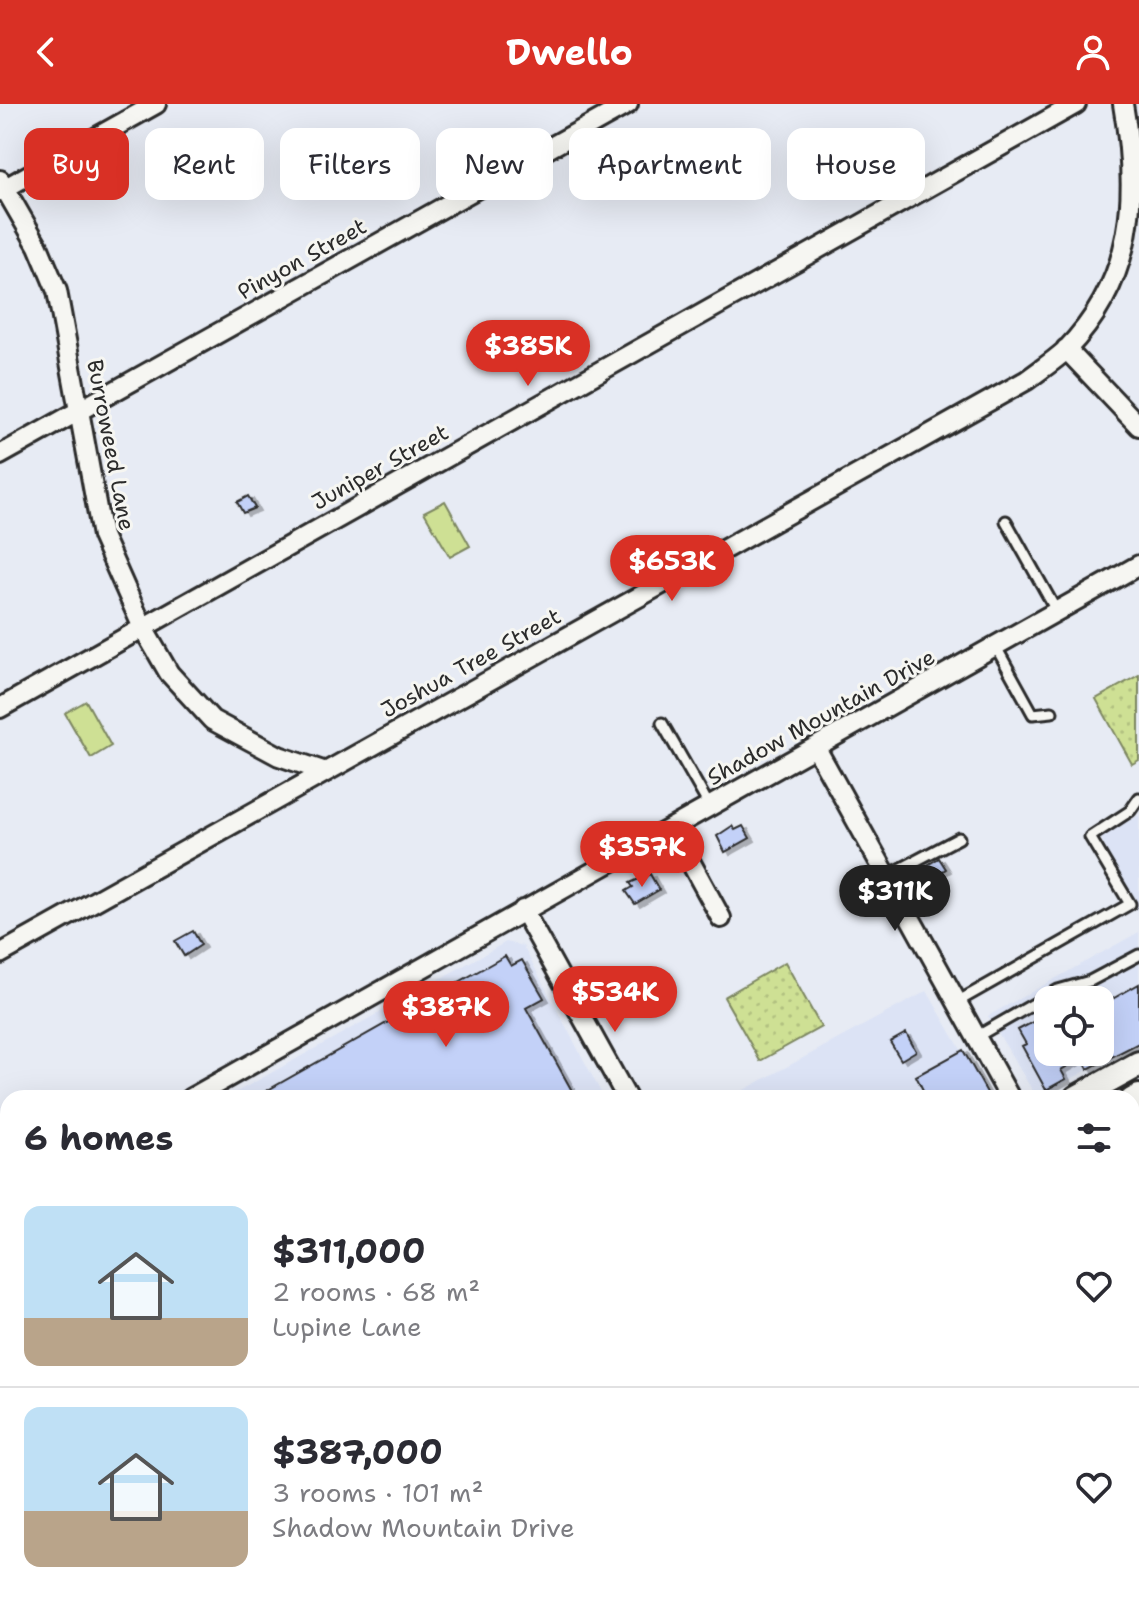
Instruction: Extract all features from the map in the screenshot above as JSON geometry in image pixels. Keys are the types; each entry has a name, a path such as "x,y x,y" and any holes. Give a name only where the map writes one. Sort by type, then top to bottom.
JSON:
{"street":[{"path":"2,186 156,104"},
{"name":"Pinyon Street","path":"0,455 628,104"},
{"name":"Juniper Street","path":"0,708 1076,104"},
{"name":"Joshua Tree Street","path":"0,954 1013,388 1066,349 1102,301 1123,253 1133,203 1133,157 1123,104"},
{"name":"Burroweed Lane","path":"2,186 38,246 57,291 102,536 143,628 169,673 212,720 279,756 326,772"},
{"path":"1066,349 1139,426"},
{"name":"Shadow Mountain Drive","path":"205,1090 1139,565"},
{"path":"816,748 1006,1090"},
{"path":"672,828 721,918"},
{"path":"523,910 623,1090"},
{"path":"1092,1090 1139,1064"}],"lane":[{"path":"1006,521 1057,613"},
{"path":"996,647 1033,714 1052,712"},
{"path":"662,723 710,807"},
{"path":"957,1002 1130,904 1090,837 1130,811 1139,798"},
{"path":"887,876 959,838"},
{"path":"976,1037 1058,990 1090,981 1139,955"}],"shaded area":[{"path":"1139,815 1139,913 1100,837"},
{"path":"1139,932 1139,1041 1114,1055 1114,986 1042,986"},
{"path":"506,942 523,946 600,1090 240,1090"},
{"path":"1034,990 1034,1066 1094,1066 1051,1090 1032,1090 988,1016"},
{"path":"927,991 984,1090 744,1090"}],"green space":[{"path":"445,501 470,546 450,557 424,512"},
{"path":"1139,675 1139,760 1132,764 1096,699"},
{"path":"86,701 111,746 91,758 65,713"},
{"path":"785,962 821,1027 760,1061 724,997"}],"building":[{"path":"248,496 255,508 243,513 237,502"},
{"path":"732,826 735,830 743,826 750,838 725,852 717,836"},
{"path":"939,858 946,869 923,883 916,872"},
{"path":"650,874 659,890 635,904 626,891 633,887 630,883"},
{"path":"193,931 201,945 184,956 175,941"},
{"path":"505,956 511,966 522,960 544,998 526,1008 572,1090 268,1090"},
{"path":"1139,984 1139,1043 1114,1056 1114,998"},
{"path":"1034,1021 1034,1066 1068,1066 1061,1070 1066,1079 1046,1090 1022,1046 1026,1044 1018,1030"},
{"path":"906,1033 916,1051 901,1060 890,1042"},
{"path":"963,1050 986,1090 923,1090 916,1076"}]}
